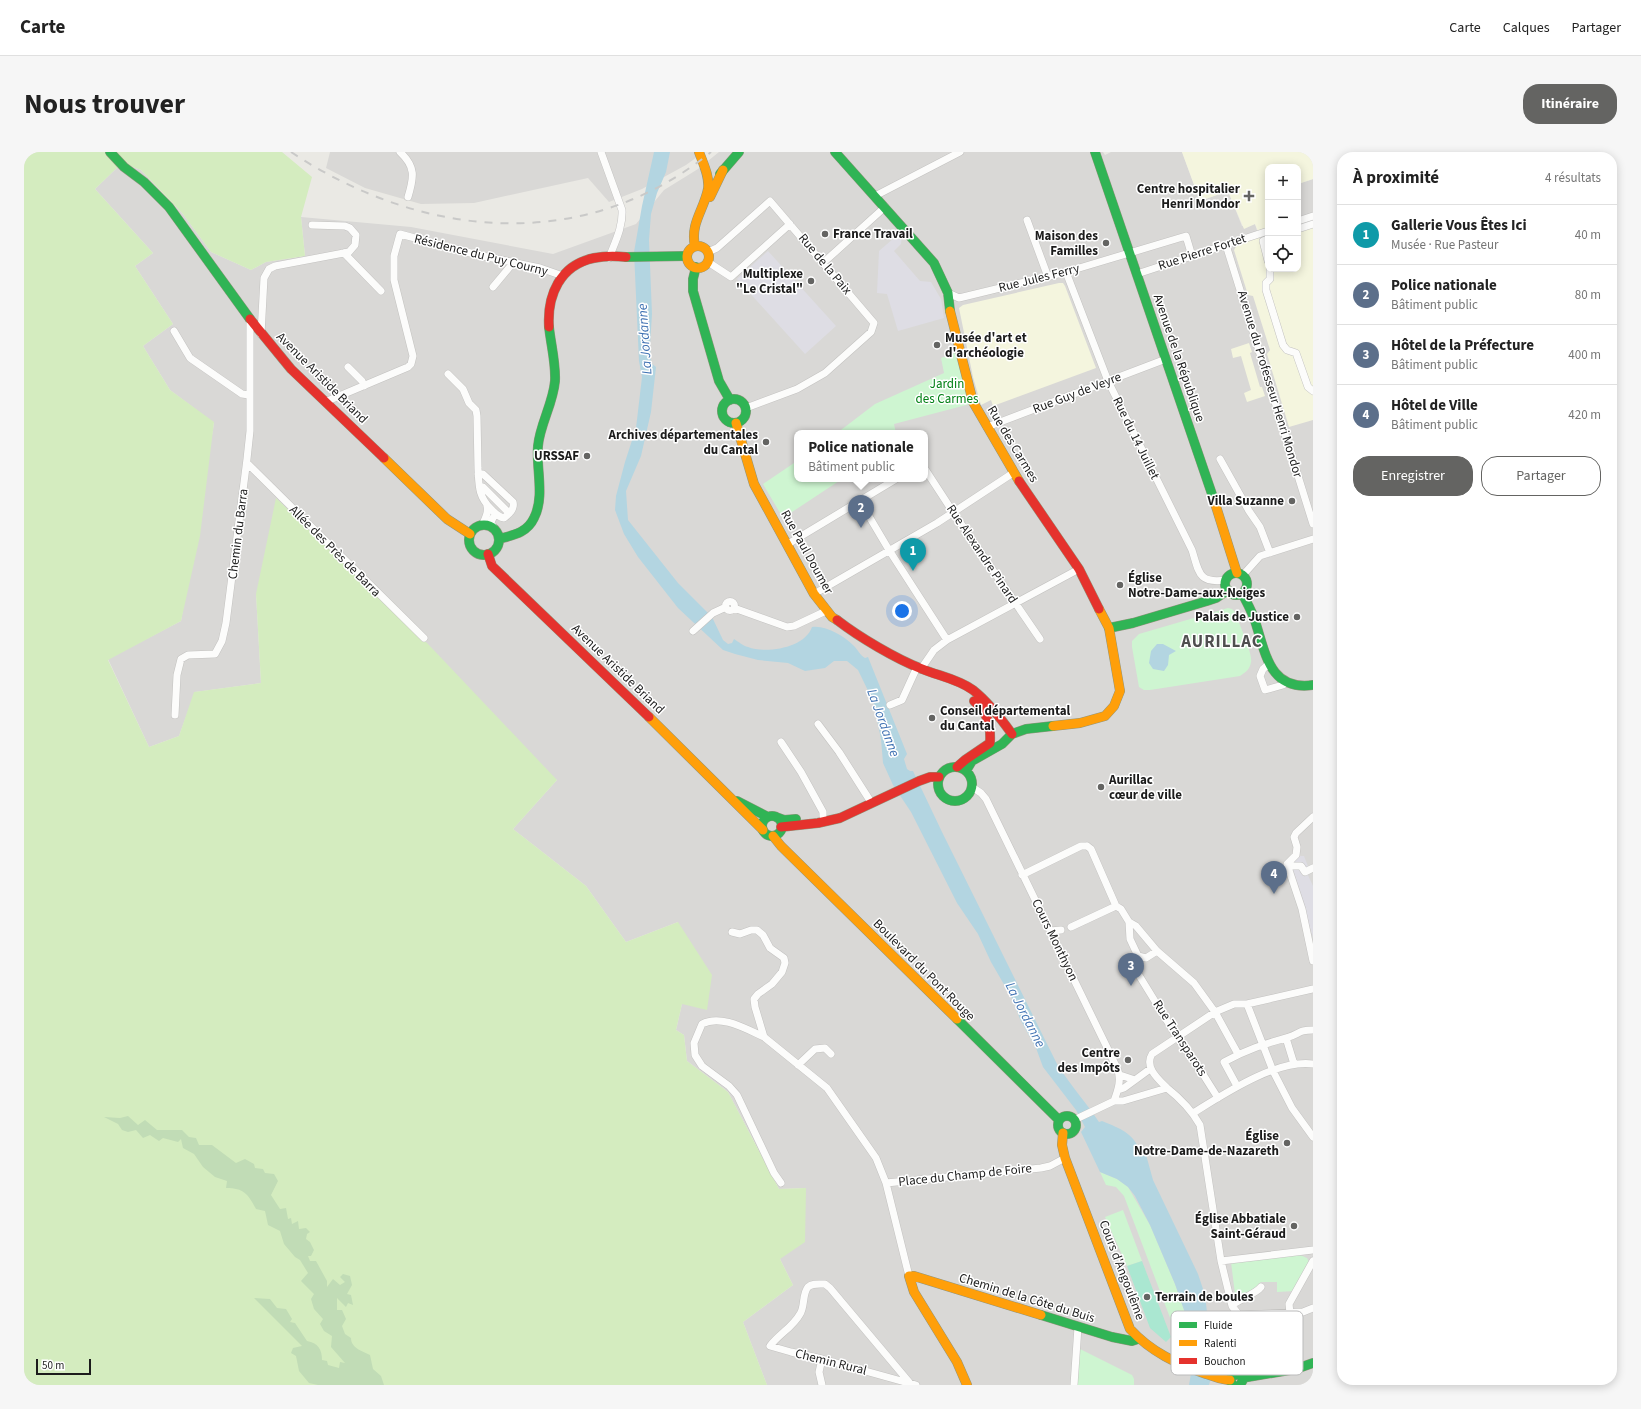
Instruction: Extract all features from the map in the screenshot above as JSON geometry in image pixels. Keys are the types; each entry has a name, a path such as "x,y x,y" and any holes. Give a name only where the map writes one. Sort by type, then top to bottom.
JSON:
{"main road":[{"name":"Avenue Aristide Briand","path":"110,152 124,167 144,182 170,207 250,320 291,369 448,519 456,526 470,534"},
{"path":"699,152 707,176 708,188"},
{"path":"697,246 693,236 694,228 708,188 739,152"},
{"name":"Avenue de la République","path":"1095,152 1240,574"},
{"name":"Rue des Carmes","path":"838,153 934,263 948,294 948,303 973,402 1013,472 1078,569 1109,628 1120,691 1114,706 1105,716 1080,723 1026,729 1012,734"},
{"path":"697,246 700,229 711,193 723,170"},
{"path":"697,246 705,248 708,252 708,262 701,267 696,267 689,263 687,256 690,249 697,246"},
{"path":"499,539 520,534 529,527 535,518 539,506 537,465 540,438 554,390 549,307 553,291 563,276 575,266 591,259 687,256"},
{"path":"696,267 693,279 693,291 719,381 730,400"},
{"path":"738,399 746,408 743,419 736,423 726,420 722,414 724,404 730,400 738,399"},
{"name":"Rue Paul Doumer","path":"736,423 754,484 814,594 826,611 848,629 897,658 965,693 988,715 992,726 990,742"},
{"path":"482,525 487,525 495,530 499,539 496,548 488,554 478,554 471,548 469,543 470,534 473,529 482,525"},
{"name":"Avenue Aristide Briand","path":"488,554 492,566 607,675 734,800 742,811 763,830"},
{"path":"1240,574 1246,578 1247,588 1242,593 1235,595 1226,587 1226,580 1230,575 1240,574"},
{"path":"1109,628 1133,623 1207,601 1216,598 1228,590"},
{"path":"1242,593 1253,616 1269,664 1274,672 1285,682 1298,686 1313,685"},
{"path":"1113,645 1121,633 1133,623"},
{"name":"Rue Paul Doumer","path":"919,668 961,683 974,691 1003,720 1012,734"},
{"path":"957,767 964,759 990,742 1012,734"},
{"path":"966,771 972,761 1002,744 1012,734"},
{"path":"957,767 966,771 972,781 972,787 970,792 963,799 953,801 940,793 938,788 939,777 946,769 957,767"},
{"name":"Avenue Aristide Briand","path":"781,828 792,825 818,824 834,820 922,779 939,777"},
{"name":"Avenue Aristide Briand","path":"734,800 772,818 789,820 823,816 871,802"},
{"path":"834,820 844,810"},
{"path":"792,825 801,822 820,820 823,816"},
{"path":"772,818 780,821 781,828 778,833 773,836 766,834 763,830 763,822 772,818"},
{"name":"Boulevard du Pont Rouge","path":"773,836 781,846 1059,1120"},
{"path":"1066,1116 1076,1119 1076,1128 1069,1134 1063,1133 1058,1129 1059,1120 1066,1116"},
{"name":"Cours d'Angoulême","path":"1063,1133 1062,1145 1065,1158 1130,1329 1138,1339 1171,1360"},
{"path":"909,1276 914,1292 957,1362 967,1385"},
{"name":"Chemin de la Côte du Buis","path":"909,1276 914,1276 1112,1337 1132,1341 1138,1339"},
{"path":"1303,1367 1313,1363"},
{"name":"Cours d'Angoulême","path":"1210,1375 1232,1383"},
{"path":"1241,1380 1266,1375"}],"street":[{"path":"400,152 407,158 413,172 413,180 408,197"},
{"path":"601,152 622,210 620,227 609,258"},
{"path":"875,196 960,152"},
{"name":"Rue de la Paix","path":"708,252 717,248 770,201 874,323 871,332 825,373 797,389 746,408"},
{"path":"823,263 885,208"},
{"path":"1301,220 1313,216"},
{"path":"1027,220 1048,276"},
{"path":"708,262 731,277 790,224"},
{"path":"1301,228 1313,224"},
{"path":"261,334 264,278 269,269 275,266 344,253 352,250 355,245 356,236 350,228 345,226 312,225"},
{"name":"Rue Pierre Fortet","path":"1137,274 1265,232"},
{"name":"Résidence du Puy Courny","path":"364,386 408,367 412,361 394,280 394,256 400,234 478,255 540,268 563,276"},
{"name":"Rue Jules Ferry","path":"948,294 960,298 1066,272 1186,236 1192,256"},
{"path":"1265,240 1263,241 1265,249"},
{"name":"Avenue du Professeur Henri Mondor","path":"1226,245 1313,524"},
{"path":"344,253 381,291"},
{"path":"493,287 513,263"},
{"name":"Rue du 14 Juillet","path":"1066,272 1108,381 1192,550 1200,576 1210,581 1226,580"},
{"path":"1270,272 1270,279 1266,283 1266,290 1283,345 1287,350 1296,353 1308,387 1313,391"},
{"name":"Chemin du Barra","path":"175,715 177,675 181,659 188,655 215,654 222,641 234,573 250,431 250,320"},
{"path":"174,332 190,358 242,394 249,395"},
{"name":"Rue Guy de Veyre","path":"987,427 1166,359"},
{"path":"325,402 364,386 362,381 348,367"},
{"path":"448,374 463,389 469,402 476,410 478,428 478,474 482,499 495,514 504,518 514,505 513,502 483,474 478,474"},
{"path":"1220,458 1249,511 1260,527 1270,553"},
{"name":"Allée des Près de Barra","path":"247,463 424,638"},
{"path":"814,594 953,512 1013,472"},
{"name":"Rue Alexandre Pinard","path":"928,473 1014,603 1040,639"},
{"path":"788,544 891,482"},
{"path":"480,491 484,488 509,513"},
{"path":"860,501 889,550 947,640"},
{"path":"482,525 487,516 487,506"},
{"path":"495,514 491,522 495,530"},
{"path":"1240,574 1260,556 1313,538"},
{"path":"890,705 902,700 919,668 934,650 947,640 1078,569"},
{"path":"693,631 713,613 726,608 730,610 734,608 787,626 794,626 826,611"},
{"path":"1269,664 1263,669 1260,676 1265,690 1283,685 1285,682"},
{"path":"818,724 839,752 871,802"},
{"path":"780,742 801,772 823,812 823,816"},
{"name":"Cours Monthyon","path":"972,787 981,793 986,799 1120,1074"},
{"path":"1313,817 1296,833 1294,837 1297,847 1296,854 1287,864 1302,909 1313,961"},
{"path":"1022,875 1081,846 1089,844 1116,906 1123,912 1129,922 1130,938 1138,956 1146,958 1157,951"},
{"path":"1288,866 1301,866 1305,872 1313,868"},
{"path":"1071,927 1116,906"},
{"path":"1129,922 1136,926 1157,951 1194,983 1215,1012 1238,1054"},
{"path":"732,932 740,934 750,930 757,930 763,935 773,952 780,954 784,958 785,963 782,972 772,984 758,994 754,999 764,1037"},
{"path":"1050,932 1061,930"},
{"name":"Rue Transparots","path":"1138,956 1136,967 1137,972 1177,1037 1194,1060 1218,1098"},
{"path":"1236,1311 1232,1305 1221,1261 1200,1125 1193,1113 1177,1096 1166,1088 1150,1069 1150,1057 1152,1054 1215,1012 1234,1004 1247,1004 1313,989"},
{"path":"1247,1004 1273,1071 1292,1108 1313,1137"},
{"path":"781,1183 774,1173 737,1095 729,1086 702,1066 695,1055 694,1043 702,1024 710,1020 729,1022 764,1037 827,1088 876,1158 886,1183"},
{"path":"1237,1086 1224,1062 1238,1054 1262,1044 1286,1038 1302,1030 1313,1030"},
{"path":"1286,1038 1294,1064"},
{"path":"798,1065 815,1049 826,1048 831,1054"},
{"path":"1193,1113 1237,1086 1273,1071 1294,1064 1313,1064"},
{"path":"1118,1090 1124,1088 1150,1069"},
{"path":"1114,1100 1118,1090 1120,1074 1135,1080"},
{"path":"1076,1119 1114,1100 1123,1101 1166,1088"},
{"name":"Place du Champ de Foire","path":"909,1276 886,1183 1041,1168 1050,1166 1065,1158"},
{"path":"1221,1261 1313,1250"},
{"path":"1290,1311 1290,1304 1313,1261"},
{"name":"Chemin Rural","path":"811,1284 825,1284 912,1384 770,1346 776,1338 796,1321 802,1312 806,1289 811,1284"},
{"path":"1232,1305 1246,1296 1258,1292 1261,1287"},
{"path":"1303,1312 1313,1308"},
{"path":"1074,1385 1078,1327"},
{"path":"822,1359 819,1372 822,1385"}],"shaded area":[{"path":"330,152 704,152 686,165 642,189 609,202 588,178 474,203 421,204 365,188 326,168"},
{"path":"719,152 1103,152 1105,155 1111,152 1182,152 1200,201 1228,191 1242,226 1255,224 1265,259 1265,272 1301,272 1301,183 1313,179 1313,1385 767,1385 743,1322 793,1285 780,1259 806,1188 779,1189 728,1092 687,1061 684,1035 676,1030 682,1004 678,922 626,942 586,886 513,829 557,780 256,594 261,683 195,692 179,736 149,747 108,659 181,621 214,423 170,390 143,346 173,324 135,266 153,253 95,189 122,163 141,170 183,214 211,252 251,270 266,262 305,256 301,217 411,227 553,254 636,224 664,190 698,169"},
{"name":"Centre hospitalier Henri Mondor","path":"1182,152 1313,152 1313,179 1301,183 1301,164 1265,164 1265,229 1258,231 1255,224 1244,229 1228,191 1200,201"},
{"path":"1313,219 1313,420 1289,427 1267,354 1270,350 1253,296 1248,295 1234,250 1237,245 1265,235 1265,272 1301,272 1301,223"},
{"path":"901,232 901,244 894,251 920,281 931,282 941,299 944,318 898,331 887,294 877,293 879,251"},
{"path":"768,251 836,326 805,354 737,279"},
{"path":"1063,283 1065,286 1096,368 993,406 991,400 981,405 973,377 959,308 963,305"},
{"path":"1249,343 1252,352 1250,353 1260,387 1262,387 1265,396 1247,402 1244,393 1251,390 1241,356 1233,358 1231,349"},
{"path":"1300,856 1304,856 1309,869 1307,873 1313,886 1313,937 1291,870 1291,862"}],"green space":[{"path":"24,152 282,152 312,177 301,217 305,256 266,262 251,270 211,252 183,214 141,170 122,163 95,189 153,253 135,266 173,324 143,346 170,390 214,422 200,536 181,621 108,660 149,747 179,736 194,692 261,683 256,594 276,498 428,644 557,780 513,829 586,886 626,942 678,922 712,975 707,1010 682,1004 676,1030 684,1035 687,1061 728,1092 779,1189 806,1188 805,1242 780,1259 793,1285 743,1322 767,1385 24,1385"},
{"name":"Jardin des Carmes","path":"955,353 970,404 894,424 895,430 841,430 875,404 944,373 941,358"},
{"path":"794,463 794,482 837,482 783,518 763,484"},
{"path":"1228,608 1235,612 1250,652 1250,667 1246,672 1240,676 1150,690 1144,690 1139,687 1132,641 1139,634"},
{"path":"128,1116 138,1125 145,1120 157,1130 182,1130 189,1137 196,1138 199,1145 212,1145 236,1163 245,1159 254,1164 255,1168 263,1169 265,1173 274,1174 278,1181 271,1195 280,1209 286,1208 288,1219 291,1218 292,1224 298,1221 299,1229 306,1228 310,1232 307,1234 306,1239 310,1242 314,1250 311,1256 308,1256 310,1261 316,1261 327,1281 327,1287 333,1279 340,1285 345,1282 340,1277 343,1274 350,1276 352,1285 347,1294 351,1295 353,1305 348,1303 346,1307 337,1298 337,1310 342,1310 346,1319 342,1326 345,1334 351,1338 351,1341 355,1347 370,1355 373,1369 381,1376 384,1385 318,1385 309,1383 299,1371 296,1356 291,1353 293,1348 302,1346 254,1298 270,1299 277,1308 286,1309 292,1319 290,1322 295,1323 307,1341 314,1343 319,1347 322,1360 327,1361 328,1365 339,1368 340,1362 345,1363 331,1347 332,1336 324,1331 320,1324 323,1319 314,1309 311,1299 314,1294 301,1281 308,1273 300,1260 295,1257 284,1244 280,1231 268,1225 265,1211 256,1209 245,1193 237,1189 226,1188 227,1181 215,1177 203,1167 194,1154 183,1148 181,1139 178,1142 163,1138 159,1141 150,1135 143,1138 136,1130 128,1132 122,1130 118,1124 104,1117 120,1118"},
{"path":"1100,1172 1117,1179 1128,1187 1150,1225 1175,1284 1184,1311 1171,1311 1171,1320 1124,1196 1116,1187 1106,1185"},
{"path":"1123,1210 1142,1261 1127,1266 1105,1217"},
{"path":"1300,1255 1307,1258 1309,1262 1295,1291 1277,1292 1277,1282 1261,1282 1256,1288 1250,1291 1235,1294 1231,1262"},
{"name":"Terrain de boules","path":"1142,1261 1171,1337 1166,1342 1150,1328 1127,1266"},
{"path":"1078,1348 1132,1375 1134,1385 1077,1385"}],"water":[{"name":"La Jordanne","path":"654,152 670,152 666,172 657,193 651,214 649,240 652,314 650,345 651,363 656,367 651,412 641,456 626,491 628,520 678,583 712,617 723,640 728,644 732,643 734,639 744,646 756,649 765,650 784,648 802,640 812,627 817,627 829,629 840,635 854,646 863,657 868,657 907,754 904,759 907,769 913,771 1057,1064 1099,1122 1102,1121 1115,1126 1125,1132 1138,1145 1141,1152 1145,1151 1153,1180 1198,1274 1205,1295 1207,1311 1184,1311 1175,1284 1150,1225 1135,1196 1128,1187 1117,1179 1100,1172 1081,1132 1085,1127 1076,1110 1043,1067 1036,1048 1020,1019 1013,1000 991,962 978,934 957,903 911,812 893,785 883,763 881,739 873,701 858,670 847,661 834,661 825,668 805,671 788,663 758,660 723,650 678,608 638,557 624,534 615,510 616,496 636,428 642,377 639,361 634,252"},
{"path":"1157,644 1163,644 1176,651 1169,655 1168,665 1164,671 1153,669 1149,663 1151,651"},
{"path":"1191,1375 1212,1375 1209,1385 1189,1385"}],"railway":[{"path":"291,152 341,181 394,203 448,217 502,223 557,220 610,208 662,185 711,152"}],"traffic: fast":[{"path":"110,152 124,167 144,182 169,207 250,319"},
{"path":"720,174 739,152"},
{"path":"835,152 934,263 948,293 950,311"},
{"path":"1095,152 1214,500"},
{"path":"626,257 687,256"},
{"path":"696,267 693,279 693,291 719,381 730,400"},
{"path":"499,539 519,533 528,527 537,510 540,492 538,455 539,438 552,398 555,381 554,361 549,327"},
{"path":"734,399 739,400 745,406 746,411 745,416 739,422 734,423 729,422 723,416 722,411 723,406 729,400 734,399"},
{"path":"484,525 495,529 499,540 495,551 484,555 473,551 469,540 473,529 484,525"},
{"path":"1236,573 1244,576 1247,584 1244,592 1236,595 1228,592 1225,584 1228,576 1236,573"},
{"path":"1109,628 1133,623 1207,601 1216,598 1228,590"},
{"path":"1242,593 1253,616 1263,648 1272,669 1279,677 1288,682 1299,685 1313,685"},
{"path":"966,771 972,761 1002,744 1012,734 1026,729 1053,726"},
{"path":"952,767 958,767 967,772 971,778 972,784 971,790 967,796 958,801 952,801 943,796 938,787 938,781 943,772 952,767"},
{"path":"737,801 768,817"},
{"path":"772,816 779,819 782,826 779,833 772,836 765,833 762,826 765,819 772,816"},
{"path":"776,817 784,820 796,819"},
{"path":"957,1019 1059,1120"},
{"path":"1067,1116 1073,1119 1076,1125 1073,1131 1067,1134 1061,1131 1058,1125 1061,1119 1067,1116"},
{"path":"1041,1315 1112,1337 1132,1341 1138,1339"},
{"path":"1303,1367 1313,1363"},
{"path":"1233,1385 1230,1380 1231,1377 1235,1375"},
{"path":"1239,1375 1243,1377 1240,1385"},
{"path":"1242,1378 1260,1375"}],"traffic: slow":[{"path":"695,246 694,230 708,189 706,170 699,152"},
{"path":"710,197 723,170"},
{"path":"698,246 706,249 709,257 706,265 698,268 690,265 687,257 690,249 698,246"},
{"path":"950,311 973,402 1019,481"},
{"path":"736,423 754,484 814,594 832,617 837,620"},
{"path":"384,458 447,519 470,534"},
{"path":"1214,500 1237,573"},
{"path":"1053,726 1080,723 1105,716 1114,706 1120,691 1109,628 1099,609"},
{"path":"649,717 763,830"},
{"path":"773,836 781,846 957,1019"},
{"path":"1063,1133 1062,1145 1065,1158 1130,1329 1156,1351 1171,1359"},
{"path":"967,1385 957,1362 914,1292 909,1276 914,1276 1041,1315"},
{"path":"1209,1375 1230,1380"}],"traffic: jam":[{"path":"549,327 550,304 553,293 564,274 572,267 594,258 610,256 626,257"},
{"path":"250,319 291,369 384,458"},
{"path":"1019,481 1079,569 1099,609"},
{"path":"488,554 492,566 649,717"},
{"path":"837,620 889,654 922,669 955,680 967,686 989,705 1012,734"},
{"path":"957,767 990,743 988,720 983,710 974,701"},
{"path":"781,827 818,823 840,818 919,781 930,777 939,777"}],"place":[{"name":"Centre hospitalier Henri Mondor","path":"1249,196"},
{"name":"France Travail","path":"825,234"},
{"name":"Maison des Familles","path":"1106,243"},
{"name":"Multiplexe \"Le Cristal\"","path":"811,281"},
{"name":"Musée d'art et d'archéologie","path":"937,345"},
{"name":"Archives départementales du Cantal","path":"766,442"},
{"name":"URSSAF","path":"587,456"},
{"name":"Villa Suzanne","path":"1292,501"},
{"name":"Police nationale","path":"861,528"},
{"name":"Gallerie Vous Êtes Ici","path":"913,571"},
{"name":"Église Notre-Dame-aux-Neiges","path":"1120,585"},
{"name":"Palais de Justice","path":"1297,617"},
{"name":"Conseil départemental du Cantal","path":"932,718"},
{"name":"Aurillac cœur de ville","path":"1101,787"},
{"name":"Hôtel de Ville","path":"1274,894"},
{"name":"Hôtel de la Préfecture","path":"1131,986"},
{"name":"Centre des Impôts","path":"1128,1060"},
{"name":"Église Notre-Dame-de-Nazareth","path":"1287,1143"},
{"name":"Église Abbatiale Saint-Géraud","path":"1294,1226"},
{"name":"Terrain de boules","path":"1147,1297"}],"district":[{"name":"AURILLAC","path":"1222,642"}]}
